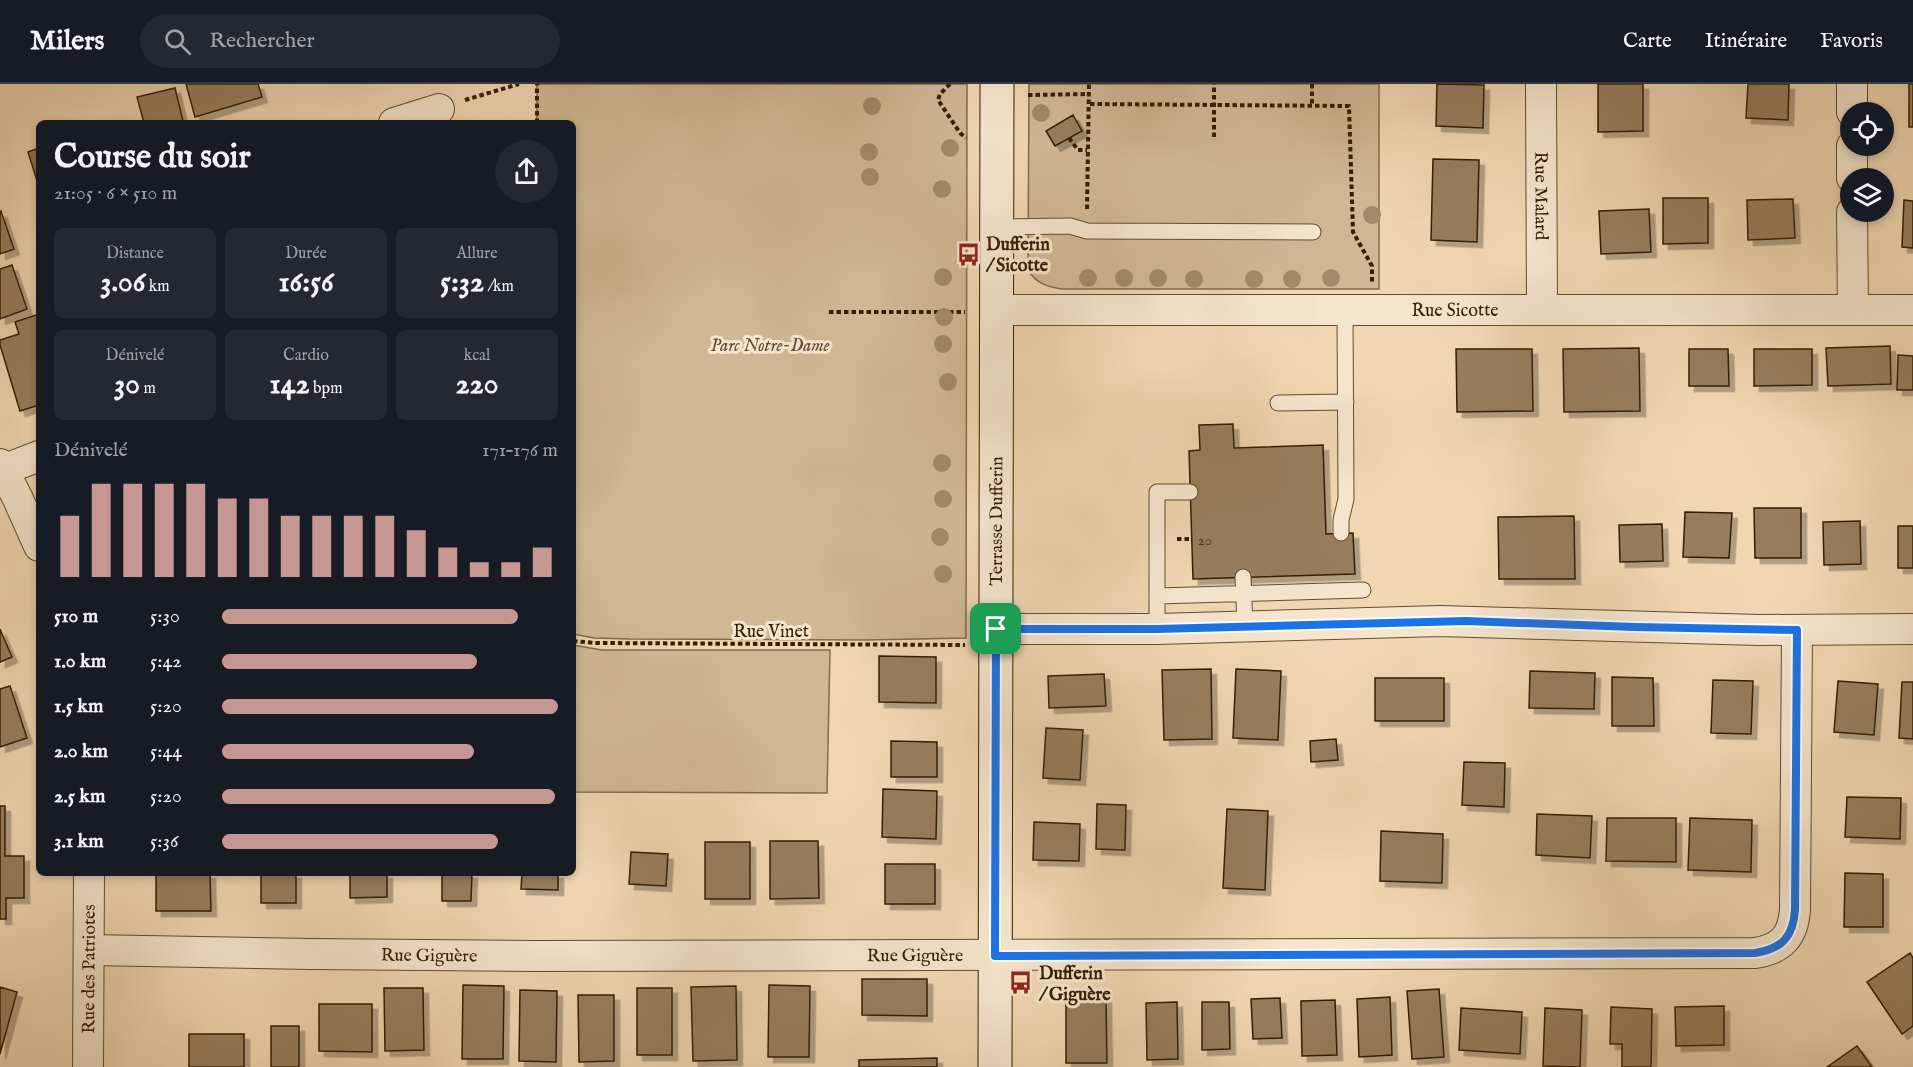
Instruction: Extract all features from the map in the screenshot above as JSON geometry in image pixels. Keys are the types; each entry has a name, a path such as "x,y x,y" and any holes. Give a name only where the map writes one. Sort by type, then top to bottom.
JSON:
{"street":[{"name":"Rue Malard","path":"1541,84 1542,310"},
{"path":"1852,84 1852,102"},
{"name":"Terrasse Dufferin","path":"995,1067 995,956 983,637 982,311 997,227 1012,89"},
{"path":"404,120 439,109"},
{"path":"1852,222 1853,310"},
{"name":"Rue Sicotte","path":"982,311 1913,310"},
{"path":"36,457 2,467 36,540"},
{"path":"983,637 1157,629 1466,621 1658,628 1913,629"},
{"name":"Rue Giguère","path":"89,950 536,956 1755,953 1775,948 1782,943 1791,930 1795,910 1797,630"},
{"name":"Rue des Patriotes","path":"88,1067 89,876"}],"lane":[{"path":"997,227 1070,226 1087,231 1313,232"},
{"path":"1341,533 1341,520 1346,499 1345,310"},
{"path":"1278,403 1346,402"},
{"path":"1157,629 1157,492 1190,492"},
{"path":"1243,577 1245,627"},
{"path":"1157,596 1363,590"}],"path":[{"path":"439,109 519,84"},
{"path":"537,84 537,120"},
{"path":"950,84 940,94 938,100 960,133 969,140"},
{"path":"1087,213 1089,84"},
{"path":"1214,84 1214,137"},
{"path":"1312,84 1312,106"},
{"path":"1012,89 1090,94"},
{"path":"1090,104 1349,106 1353,232 1372,266 1373,289"},
{"path":"1069,138 1078,150 1087,150"},
{"path":"830,312 982,311"},
{"name":"Rue Vinet","path":"576,641 606,643 983,637"}],"green space":[{"name":"Parc Notre-Dame","path":"537,84 967,84 966,638 630,639 594,638 576,635 576,120 537,120"},
{"path":"1029,84 1379,84 1379,289 1062,289 1042,284 1028,270"},
{"path":"576,646 602,650 830,650 827,793 576,792"}],"building":[{"path":"186,84 258,84 262,97 195,117"},
{"path":"1437,84 1484,85 1483,128 1436,126"},
{"path":"1598,84 1643,84 1643,131 1598,132"},
{"path":"1748,84 1789,84 1788,120 1746,118"},
{"path":"1909,84 1913,84 1913,127 1909,127"},
{"path":"175,88 183,120 143,120 137,97"},
{"path":"1073,115 1082,131 1055,146 1046,131"},
{"path":"36,149 36,177 28,152"},
{"path":"1433,159 1479,160 1477,242 1431,240"},
{"path":"1663,198 1708,198 1708,243 1663,244"},
{"path":"1793,199 1795,238 1748,240 1747,200"},
{"path":"1904,200 1913,201 1913,248 1902,247"},
{"path":"1649,209 1651,252 1601,254 1599,211"},
{"path":"0,212 14,249 0,254"},
{"path":"12,265 27,309 0,319 0,269"},
{"path":"36,315 36,406 20,411 0,345 0,340 19,334 15,322"},
{"path":"1890,346 1891,384 1828,386 1826,348"},
{"path":"1639,348 1640,411 1564,412 1563,349"},
{"path":"1456,349 1532,349 1533,411 1457,412"},
{"path":"1689,349 1728,349 1729,386 1689,386"},
{"path":"1754,349 1812,349 1812,385 1754,386"},
{"path":"1898,355 1913,356 1913,390 1897,390"},
{"path":"1233,424 1234,448 1323,445 1326,534 1353,533 1355,574 1193,579 1189,451 1200,450 1199,425"},
{"path":"1754,508 1801,508 1801,558 1755,558"},
{"path":"1685,512 1732,513 1729,558 1683,557"},
{"path":"1574,516 1575,579 1499,579 1498,517"},
{"path":"1860,521 1861,564 1824,565 1823,522"},
{"path":"1662,524 1663,561 1620,562 1619,525"},
{"path":"1898,526 1913,526 1913,568 1898,568"},
{"path":"0,629 12,657 0,662"},
{"path":"879,656 936,657 936,703 879,702"},
{"path":"1211,669 1212,739 1164,740 1162,670"},
{"path":"1236,669 1281,671 1278,740 1233,738"},
{"path":"1530,671 1595,673 1594,709 1529,708"},
{"path":"1104,674 1106,706 1049,708 1048,676"},
{"path":"1612,677 1653,678 1654,726 1612,726"},
{"path":"1375,678 1444,678 1444,721 1375,721"},
{"path":"1713,680 1753,681 1751,734 1711,733"},
{"path":"1838,681 1878,684 1874,735 1834,732"},
{"path":"1902,682 1913,682 1913,739 1899,738"},
{"path":"10,686 27,738 0,747 0,689"},
{"path":"1046,728 1083,730 1080,780 1043,778"},
{"path":"1336,739 1338,760 1311,762 1310,741"},
{"path":"891,741 937,742 937,777 891,777"},
{"path":"1464,762 1505,763 1504,807 1462,805"},
{"path":"883,789 937,791 936,839 882,837"},
{"path":"1847,797 1901,798 1900,839 1845,837"},
{"path":"1097,804 1126,805 1125,850 1096,849"},
{"path":"0,806 5,806 5,856 24,856 24,898 6,898 6,919 0,919"},
{"path":"1227,809 1268,811 1265,890 1223,888"},
{"path":"1537,814 1592,816 1590,858 1536,855"},
{"path":"1607,818 1676,818 1676,862 1606,861"},
{"path":"1690,818 1752,820 1751,872 1688,870"},
{"path":"1034,822 1080,824 1079,861 1033,860"},
{"path":"1381,831 1443,834 1442,883 1380,881"},
{"path":"770,841 818,841 819,898 770,899"},
{"path":"705,842 750,842 750,899 705,899"},
{"path":"631,852 668,854 666,886 629,884"},
{"path":"885,864 935,864 935,904 885,904"},
{"path":"1845,873 1883,874 1883,927 1844,927"},
{"path":"156,876 210,876 211,911 156,911"},
{"path":"261,876 296,876 296,903 261,903"},
{"path":"350,876 387,876 387,897 350,898"},
{"path":"442,876 472,876 471,901 442,901"},
{"path":"522,876 558,876 558,890 521,889"},
{"path":"1910,953 1913,958 1913,1026 1902,1034 1867,982"},
{"path":"862,979 927,979 927,1016 862,1015"},
{"path":"463,985 504,986 503,1059 462,1059"},
{"path":"769,985 810,986 809,1057 768,1057"},
{"path":"736,986 737,1060 693,1061 691,987"},
{"path":"0,987 17,992 0,1054"},
{"path":"384,988 423,988 424,1050 385,1051"},
{"path":"637,988 672,988 672,1055 637,1055"},
{"path":"1439,989 1444,1057 1412,1059 1407,991"},
{"path":"520,990 557,991 556,1062 519,1061"},
{"path":"578,995 614,995 614,1061 579,1062"},
{"path":"1066,997 1106,997 1107,1063 1066,1063"},
{"path":"1390,997 1392,1055 1359,1057 1357,999"},
{"path":"1280,998 1282,1038 1253,1039 1251,999"},
{"path":"1335,1000 1337,1055 1302,1056 1301,1001"},
{"path":"1177,1002 1178,1059 1147,1060 1146,1003"},
{"path":"1202,1002 1229,1002 1230,1049 1202,1050"},
{"path":"319,1004 372,1004 372,1052 319,1051"},
{"path":"1724,1006 1724,1045 1676,1046 1675,1007"},
{"path":"1611,1007 1652,1009 1651,1067 1622,1067 1622,1044 1610,1044"},
{"path":"1461,1008 1522,1012 1520,1054 1459,1050"},
{"path":"1545,1008 1582,1010 1580,1067 1543,1066"},
{"path":"271,1026 299,1026 299,1067 271,1067"},
{"path":"189,1034 244,1034 244,1067 189,1067"},
{"path":"1857,1046 1872,1067 1827,1067"},
{"path":"937,1058 937,1067 859,1067 859,1060"}],"place":[{"name":"Dufferin / Sicotte","path":"968,254"},
{"name":"Dufferin / Giguère","path":"1021,983"}],"route":[{"path":"1466,621 1797,630 1795,910 1791,930 1782,943 1775,948 1755,953 995,956 996,629 1157,629 1466,621"}]}
